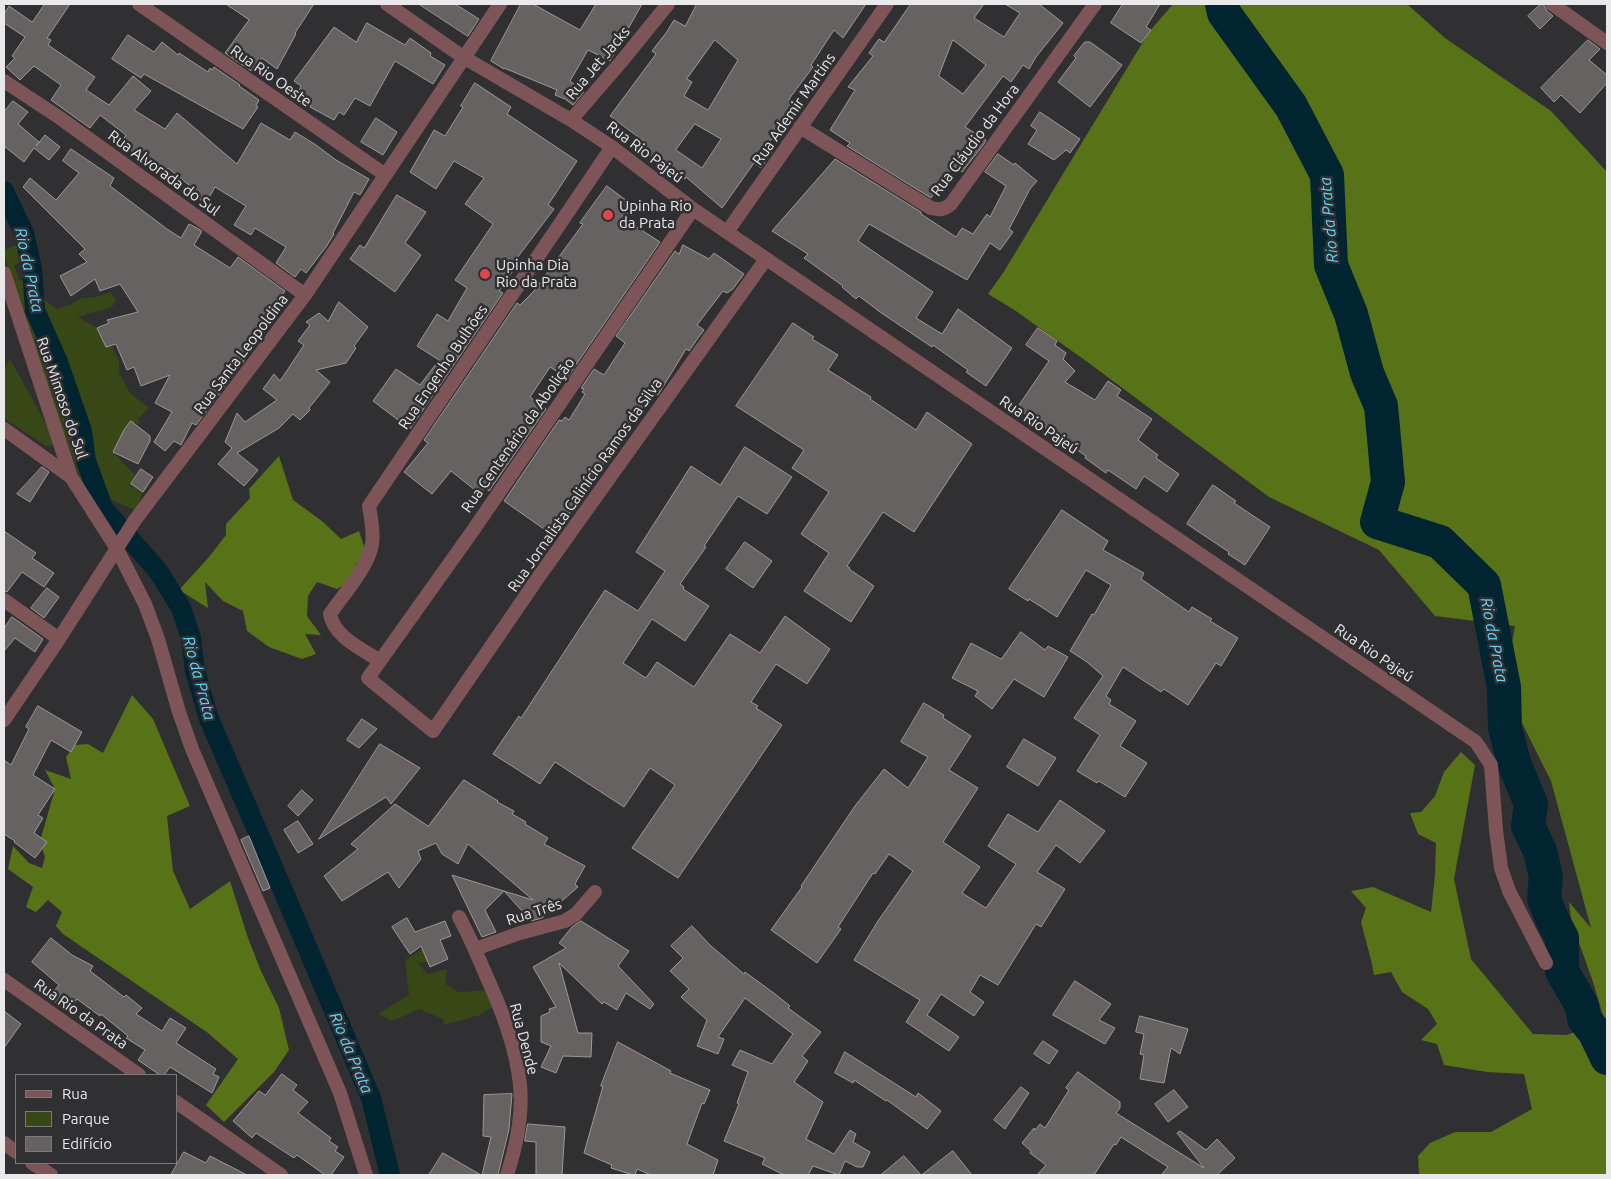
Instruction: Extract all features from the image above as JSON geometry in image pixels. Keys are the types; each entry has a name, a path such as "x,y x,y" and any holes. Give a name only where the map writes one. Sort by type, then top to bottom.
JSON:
{"street":[{"name":"Rua Rio Oeste","path":"139,4 384,174"},
{"name":"Rua Rio Pajeú","path":"387,4 463,57 572,120 612,147 693,209 1476,742 1487,756 1491,765 1500,868 1509,892 1546,963"},
{"name":"Rua Santa Leopoldina","path":"4,720 59,639 133,523 305,295 384,174 500,4"},
{"name":"Rua Jet Jacks","path":"572,120 668,4"},
{"name":"Rua Ademir Martins","path":"727,232 887,4"},
{"name":"Rua Cláudio da Hora","path":"800,127 931,208 945,209 951,204 1095,4"},
{"path":"1552,4 1607,43"},
{"name":"Rua Alvorada do Sul","path":"4,81 60,118 305,295"},
{"name":"Rua Engenho Bulhões","path":"380,661 343,636 332,623 330,614 365,564 370,552 372,545 372,522 369,506 612,147"},
{"name":"Rua Centenário da Abolição","path":"368,678 474,529 693,209"},
{"name":"Rua Jornalista Calinício Ramos da Silva","path":"368,678 433,731 540,575 766,259"},
{"name":"Rua Mimoso do Sul","path":"4,273 72,477"},
{"path":"4,429 72,477 119,546 153,622 179,712 192,749 340,1093 366,1175"},
{"path":"4,600 59,639"},
{"name":"Rua Três","path":"474,949 520,933 565,921 576,914 595,892"},
{"name":"Rua Dende","path":"459,917 506,1022 520,1085 520,1120 507,1175"},
{"name":"Rua Rio da Prata","path":"4,980 138,1074"},
{"path":"178,1103 281,1175"},
{"path":"4,1143 15,1151"},
{"path":"34,1164 51,1175"}],"green space":[{"path":"1173,4 1407,4 1445,38 1551,111 1607,172 1607,1175 1419,1175 1418,1156 1430,1143 1455,1132 1491,1132 1532,1109 1524,1074 1487,1072 1444,1065 1437,1044 1421,1040 1437,1024 1428,1009 1402,992 1391,972 1374,975 1361,922 1366,908 1351,891 1373,887 1431,912 1436,843 1418,834 1410,813 1421,812 1435,796 1444,772 1461,752 1475,765 1454,879 1471,959 1533,1034 1567,1035 1604,1019 1571,920 1569,902 1591,928 1551,781 1504,687 1515,626 1435,616 1379,550 1269,497 1086,361 1013,309 988,294 1003,273 1149,32"},
{"path":"20,243 26,259 14,266 20,281 38,277 41,297 57,309 72,304 81,298 96,297 111,292 116,300 112,307 78,317 97,328 106,347 111,345 119,360 119,373 130,393 149,408 138,419 141,424 131,422 113,452 136,476 129,485 143,492 136,511 112,500 92,498 82,483 24,324 29,316 28,310 20,311 4,254 4,250"},
{"path":"10,359 54,438 52,445 46,446 4,418 4,369"},
{"path":"279,456 293,500 322,521 341,539 359,531 367,555 356,564 357,577 337,589 317,582 308,596 307,616 321,635 305,634 316,654 302,659 269,647 247,631 243,611 223,601 205,582 208,608 179,590 226,535 226,524 250,498 249,489"},
{"path":"132,695 153,719 190,806 167,816 173,871 190,909 230,881 248,938 279,1008 289,1050 274,1072 224,1122 206,1105 238,1059 208,1033 63,934 56,926 62,912 48,900 36,912 26,907 33,887 8,869 13,846 29,863 42,868 45,857 40,841 55,789 45,770 71,779 66,757 75,745 88,744 103,753"},
{"path":"430,944 428,962 418,963 427,974 447,969 445,984 459,992 487,990 493,1007 480,1015 444,1025 443,1019 419,1009 393,1021 378,1014 409,995 405,960"}],"building":[{"path":"45,4 70,4 47,38 51,40 48,45 95,77 86,90 109,105 133,76 151,91 134,110 165,129 177,113 237,164 261,123 290,140 295,132 336,160 369,179 360,195 354,192 334,234 306,273 301,269 295,277 276,263 286,247 255,228 251,235 234,225 246,206 215,187 206,203 192,195 195,190 168,168 163,175 121,143 126,135 100,115 90,128 51,100 61,85 34,66 20,80 6,67 15,58 12,56 25,37 4,23 4,14 9,6 32,22"},
{"path":"226,4 314,4 295,33 277,69 262,58 251,71 225,53 249,20"},
{"path":"419,4 455,4 479,19 468,36"},
{"path":"521,4 533,4 580,30 596,4 642,4 610,61 588,50 570,81 584,92 573,105 555,95 557,90 504,69 491,61"},
{"path":"697,4 866,4 843,38 834,30 811,65 813,67 789,99 794,103 779,124 782,127 765,147 772,152 761,168 754,163 722,208 686,177 685,179 641,149 645,142 610,116 656,54 652,51 674,20 685,26","holes":["715,40 738,60 708,110 684,96 692,82 687,79","695,124 721,139 702,168 676,150"]},
{"path":"911,4 984,4 974,18 1004,37 1020,13 1005,4 1039,4 1063,23 1036,57 1029,69 1023,65 1011,82 1003,76 965,127 986,140 984,144 962,172 953,166 931,198 847,146 850,143 830,130 855,90 848,87 873,56 869,53 879,39 884,42","holes":["953,40 986,65 963,94 939,76"]},
{"path":"1123,4 1160,4 1146,27 1151,30 1141,43 1111,23"},
{"path":"1541,4 1553,16 1540,29 1528,16"},
{"path":"367,23 405,45 410,38 431,53 430,56 445,65 433,84 395,61 370,106 355,98 344,115 339,112 334,120 296,97 301,86 294,81 334,27 356,42"},
{"path":"128,35 154,52 162,42 178,55 179,53 208,72 210,68 212,70 214,67 259,100 256,106 258,107 243,129 144,74 141,78 112,59"},
{"path":"1588,40 1600,49 1589,60 1607,75 1607,83 1580,113 1561,95 1554,102 1541,88"},
{"path":"1085,42 1090,42 1122,65 1090,107 1058,82"},
{"path":"475,83 511,107 507,114 577,161 548,205 554,209 511,266 515,268 499,291 503,293 410,429 373,401 396,369 420,385 439,360 417,346 437,314 448,321 467,288 455,280 493,224 465,204 484,178 454,161 436,189 410,172 434,130 445,136"},
{"path":"13,101 28,112 18,124 39,142 36,146 45,135 60,147 49,160 34,148 24,162 4,146 4,112"},
{"path":"1040,112 1080,139 1070,153 1066,150 1054,160 1028,144 1037,130 1031,126"},
{"path":"376,118 397,132 383,155 361,142"},
{"path":"71,149 114,178 110,186 167,229 181,238 189,224 197,228 202,231 194,245 230,268 238,257 285,291 265,320 270,324 196,425 192,423 181,445 174,441 165,451 154,442 172,412 155,403 170,375 141,386 134,367 127,370 116,344 106,347 97,328 109,323 107,320 138,312 120,284 100,291 95,279 71,296 60,276 87,262 79,254 85,249 23,187 30,178 56,200 79,173 63,161"},
{"path":"998,154 1014,165 1015,163 1037,181 1030,189 1009,229 1013,232 1000,250 990,243 967,280 869,224 858,241 933,292 916,318 942,334 958,309 1012,348 986,386 966,372 968,370 933,345 932,347 859,296 856,299 843,286 804,258 808,254 772,231 835,159 921,212 921,214 956,237 962,228 973,234 987,214 990,217 1006,186 985,172"},
{"path":"607,186 635,207 626,220 660,242 567,378 550,367 530,397 546,409 489,491 485,488 480,494 451,471 432,494 404,472 428,443 424,440 517,303 520,305 534,291 583,224 580,223"},
{"path":"397,195 426,212 405,243 421,255 395,292 350,259 360,245 364,248"},
{"path":"683,245 709,259 714,253 744,274 733,289 727,293 723,291 697,325 704,330 689,351 686,349 658,395 653,392 554,536 504,501 559,420 562,421 565,417 569,420 585,394 582,392 584,389 581,388 594,369 604,375 625,343 616,336 675,251 679,254"},
{"path":"339,302 368,327 354,346 356,348 346,363 316,370 330,382 309,408 310,410 300,420 293,414 279,428 237,453 258,470 244,486 218,464 232,448 225,442 237,413 245,422 277,400 263,389 274,374 280,381 304,345 298,341 310,325 306,322 319,313 328,321"},
{"path":"793,323 814,337 812,339 838,355 828,370 871,397 870,399 916,430 927,412 972,444 914,532 883,512 847,566 874,586 851,622 804,591 829,553 801,534 829,492 792,468 804,450 736,406"},
{"path":"1038,328 1057,341 1055,345 1066,353 1063,359 1075,371 1065,382 1095,400 1108,381 1121,390 1117,396 1152,419 1138,440 1158,455 1156,458 1179,474 1167,492 1144,476 1136,489 1108,470 1106,473 1085,458 1086,456 1017,408 1049,361 1026,345"},
{"path":"131,421 150,436 150,441 138,464 113,452 124,430"},
{"path":"745,447 792,477 767,514 738,496 704,546 706,547 680,584 684,587 683,589 709,606 685,641 652,619 623,663 646,678 657,662 694,687 730,634 760,653 785,616 830,649 807,684 776,664 751,702 758,706 756,708 782,725 678,878 632,848 675,785 650,768 624,807 555,762 540,784 493,754 519,716 521,718 605,590 638,611 665,571 636,552 691,466 720,485"},
{"path":"42,467 49,472 30,502 17,494"},
{"path":"141,469 153,477 143,492 131,484"},
{"path":"1213,485 1236,501 1234,503 1270,527 1245,565 1187,524"},
{"path":"1062,510 1108,541 1103,550 1144,573 1141,579 1189,612 1192,607 1212,619 1210,621 1238,638 1221,666 1216,663 1188,705 1164,689 1161,692 1123,667 1106,696 1111,700 1109,704 1136,721 1120,746 1147,763 1125,797 1099,781 1097,783 1077,771 1100,735 1074,718 1103,676 1070,651 1111,585 1086,570 1057,617 1009,589"},
{"path":"4,531 36,553 32,558 54,573 44,587 22,572 7,592 4,591"},
{"path":"745,542 772,561 753,588 726,569"},
{"path":"47,588 59,597 44,618 31,608"},
{"path":"12,617 43,639 35,652 15,638 4,651 4,629"},
{"path":"1021,632 1045,650 1048,646 1068,657 1044,697 1014,679 992,709 975,696 978,691 952,678 971,643 1001,659"},
{"path":"924,703 944,715 943,718 971,736 949,770 978,788 943,842 980,867 962,893 986,908 1016,864 988,846 1008,814 1038,832 1060,800 1105,831 1080,863 1056,845 1037,872 1065,889 1041,927 1036,924 998,985 980,975 970,992 984,1002 974,1016 941,994 927,1015 959,1037 949,1051 906,1022 920,1000 854,960 878,921 913,871 889,854 875,874 873,873 838,927 841,929 817,963 771,930 802,887 855,806 884,769 908,788 928,757 901,742"},
{"path":"38,706 82,732 71,752 51,740 33,775 55,789 38,815 43,818 34,833 47,842 35,858 4,834 4,760 11,765 29,729 26,727"},
{"path":"362,719 377,729 359,748 347,740"},
{"path":"1024,739 1056,758 1038,786 1007,767"},
{"path":"380,744 420,768 391,804 386,797 319,839"},
{"path":"464,780 514,811 512,814 548,838 544,844 585,866 575,884 578,887 542,918 531,921 504,891 533,900 468,844 458,864 442,854 436,843 418,851 421,859 399,888 388,872 342,901 324,876 358,849 351,844 395,804 428,826"},
{"path":"302,790 313,800 298,816 288,806"},
{"path":"298,821 313,844 298,853 284,830"},
{"path":"249,836 270,888 263,891 241,840"},
{"path":"452,875 504,891 485,910 496,932 482,937"},
{"path":"407,918 415,932 445,921 451,936 440,940 448,959 430,967 421,946 410,954 392,927"},
{"path":"581,921 629,951 618,966 654,1004 650,1009 626,993 617,1010 604,1002 602,1004 559,963 578,1033 592,1033 591,1057 563,1056 556,1073 541,1067 551,1046 541,1042 541,1016 550,1012 549,1009 556,1007 533,967 566,948 559,943 572,927"},
{"path":"692,926 711,946 744,974 745,972 775,994 790,1006 788,1008 821,1032 802,1056 808,1061 794,1082 823,1102 806,1139 834,1154 850,1130 856,1134 853,1142 870,1152 863,1167 857,1167 845,1161 839,1175 813,1166 808,1175 784,1175 762,1164 765,1158 724,1141 739,1104 737,1103 748,1072 732,1065 740,1050 772,1064 793,1034 745,998 718,1037 724,1039 718,1054 697,1046 707,1020 681,997 689,989 670,971 683,958 671,946"},
{"path":"51,938 72,955 93,966 90,971 142,1008 136,1014 162,1031 170,1018 186,1028 176,1043 216,1069 213,1074 219,1077 212,1093 170,1067 165,1074 159,1074 138,1060 145,1050 126,1038 128,1036 101,1014 100,1016 77,999 67,1011 49,997 59,985 32,962"},
{"path":"1075,981 1111,1004 1099,1020 1115,1028 1105,1044 1053,1015"},
{"path":"4,1011 21,1024 4,1048"},
{"path":"1140,1016 1188,1029 1180,1054 1171,1048 1164,1083 1140,1079 1144,1055 1140,1054 1144,1034 1136,1032"},
{"path":"1043,1041 1058,1051 1049,1064 1034,1054"},
{"path":"618,1042 671,1071 670,1073 710,1090 704,1104 702,1103 687,1144 718,1160 713,1175 651,1175 637,1169 635,1175 633,1175 611,1168 612,1165 584,1153 603,1086 601,1086"},
{"path":"845,1052 916,1097 918,1093 941,1111 927,1129 887,1100 854,1080 853,1083 835,1073"},
{"path":"1078,1072 1120,1102 1120,1108 1116,1113 1204,1168 1177,1133 1180,1131 1206,1150 1217,1139 1235,1158 1217,1175 1161,1175 1168,1167 1121,1137 1116,1145 1114,1144 1094,1175 1037,1175 1046,1165 1030,1153 1031,1151 1022,1143 1034,1128 1035,1130 1040,1124 1045,1128 1069,1090 1066,1088"},
{"path":"282,1074 297,1085 293,1090 308,1102 298,1113 331,1138 329,1141 338,1147 335,1151 344,1157 331,1175 325,1175 297,1155 294,1158 256,1133 252,1138 233,1121 259,1091 265,1095"},
{"path":"1021,1087 1029,1093 1005,1129 994,1120"},
{"path":"1174,1090 1188,1107 1168,1122 1155,1104"},
{"path":"512,1094 509,1129 498,1175 482,1175 491,1137 483,1136 484,1095"},
{"path":"528,1124 565,1127 562,1175 536,1175 536,1142 525,1141"},
{"path":"953,1151 972,1175 922,1175"},
{"path":"184,1152 206,1163 210,1156 247,1175 171,1175"},
{"path":"443,1153 481,1175 429,1175"},
{"path":"904,1156 921,1175 881,1175"}],"waterway":[{"name":"Rio da Prata","path":"1222,4 1224,13 1291,106 1327,175 1331,265 1351,314 1367,373 1381,406 1388,482 1377,522 1440,542 1484,585 1504,687 1505,728 1514,763 1531,804 1528,826 1540,851 1546,877 1544,899 1562,938 1562,971 1582,1006 1584,1019 1594,1031 1607,1058"},
{"name":"Rio da Prata","path":"4,191 24,233 32,269 35,310 58,362 82,431 86,461 103,508 158,571 181,608 191,638 195,671 209,719 371,1098 390,1175"}],"place":[{"name":"Upinha Rio da Prata","path":"608,215"},
{"name":"Upinha Dia Rio da Prata","path":"485,274"}]}
